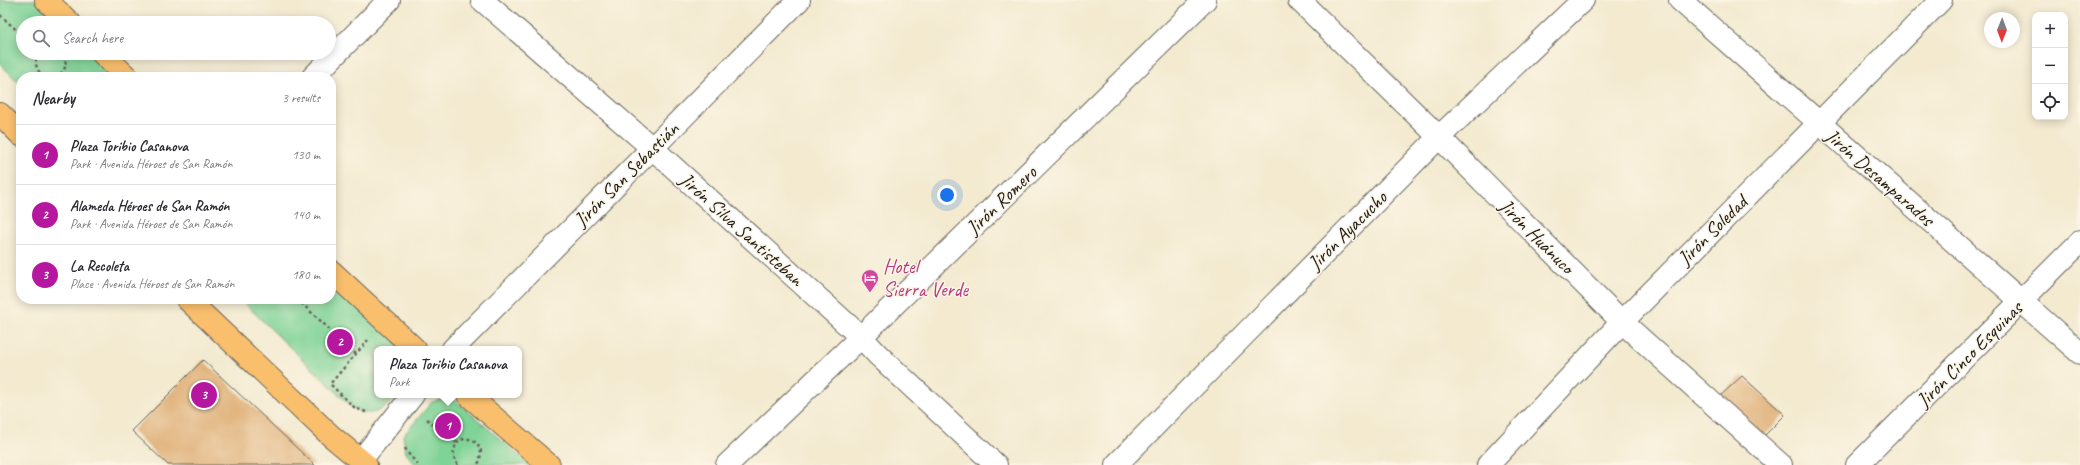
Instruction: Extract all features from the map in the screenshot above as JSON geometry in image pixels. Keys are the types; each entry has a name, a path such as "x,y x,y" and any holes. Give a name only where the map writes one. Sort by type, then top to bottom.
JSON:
{"main road":[{"path":"46,0 63,16"},
{"path":"109,60 122,72"},
{"path":"0,114 16,130"},
{"path":"336,276 412,346"},
{"path":"192,304 330,435 364,463"},
{"path":"471,398 549,465"}],"street":[{"path":"336,54 389,0"},
{"name":"Jirón Silva Santisteban","path":"482,0 651,147 861,337 878,355 996,465"},
{"name":"Jirón San Sebastián","path":"456,346 651,147 799,0"},
{"name":"Jirón Romero","path":"727,465 861,337 1205,0"},
{"name":"Jirón Huánuco","path":"1299,0 1439,137 1622,322 1781,465"},
{"name":"Jirón Ayacucho","path":"1116,465 1439,137 1583,0"},
{"name":"Jirón Desamparados","path":"1680,0 2080,353"},
{"name":"Jirón Soledad","path":"1488,465 1622,322 1941,0"},
{"path":"318,72 330,60"},
{"name":"Jirón Cinco Esquinas","path":"1857,465 2080,242"},
{"path":"364,463 411,398"}],"path":[{"path":"0,15 16,30"},
{"path":"35,60 36,68 39,72"},
{"path":"63,72 66,68 66,60"},
{"path":"302,304 356,354"},
{"path":"371,412 363,412 355,408 330,384 373,334"},
{"path":"422,415 456,443"},
{"path":"458,465 453,456 456,443 462,439 470,438 476,442 481,449 481,455 477,465"},
{"path":"404,445 407,452 418,465"}],"green space":[{"path":"0,0 36,0 53,16 16,16 16,60 100,60 113,72 16,72 16,80 0,64"},
{"path":"336,287 400,346 374,346 374,398 394,398 383,408 373,413 362,412 354,409 245,304 336,304"},
{"path":"446,398 455,400 530,465 416,465 406,453 403,436 432,402"}],"building":[{"path":"203,360 315,465 168,465 132,431"},
{"path":"1742,376 1785,415 1764,436 1720,396"}],"place":[{"name":"Hotel Sierra Verde","path":"870,293"},
{"name":"Alameda Héroes de San Ramón","path":"340,342"},
{"name":"La Recoleta","path":"204,395"},
{"name":"Plaza Toribio Casanova","path":"448,426"}]}
